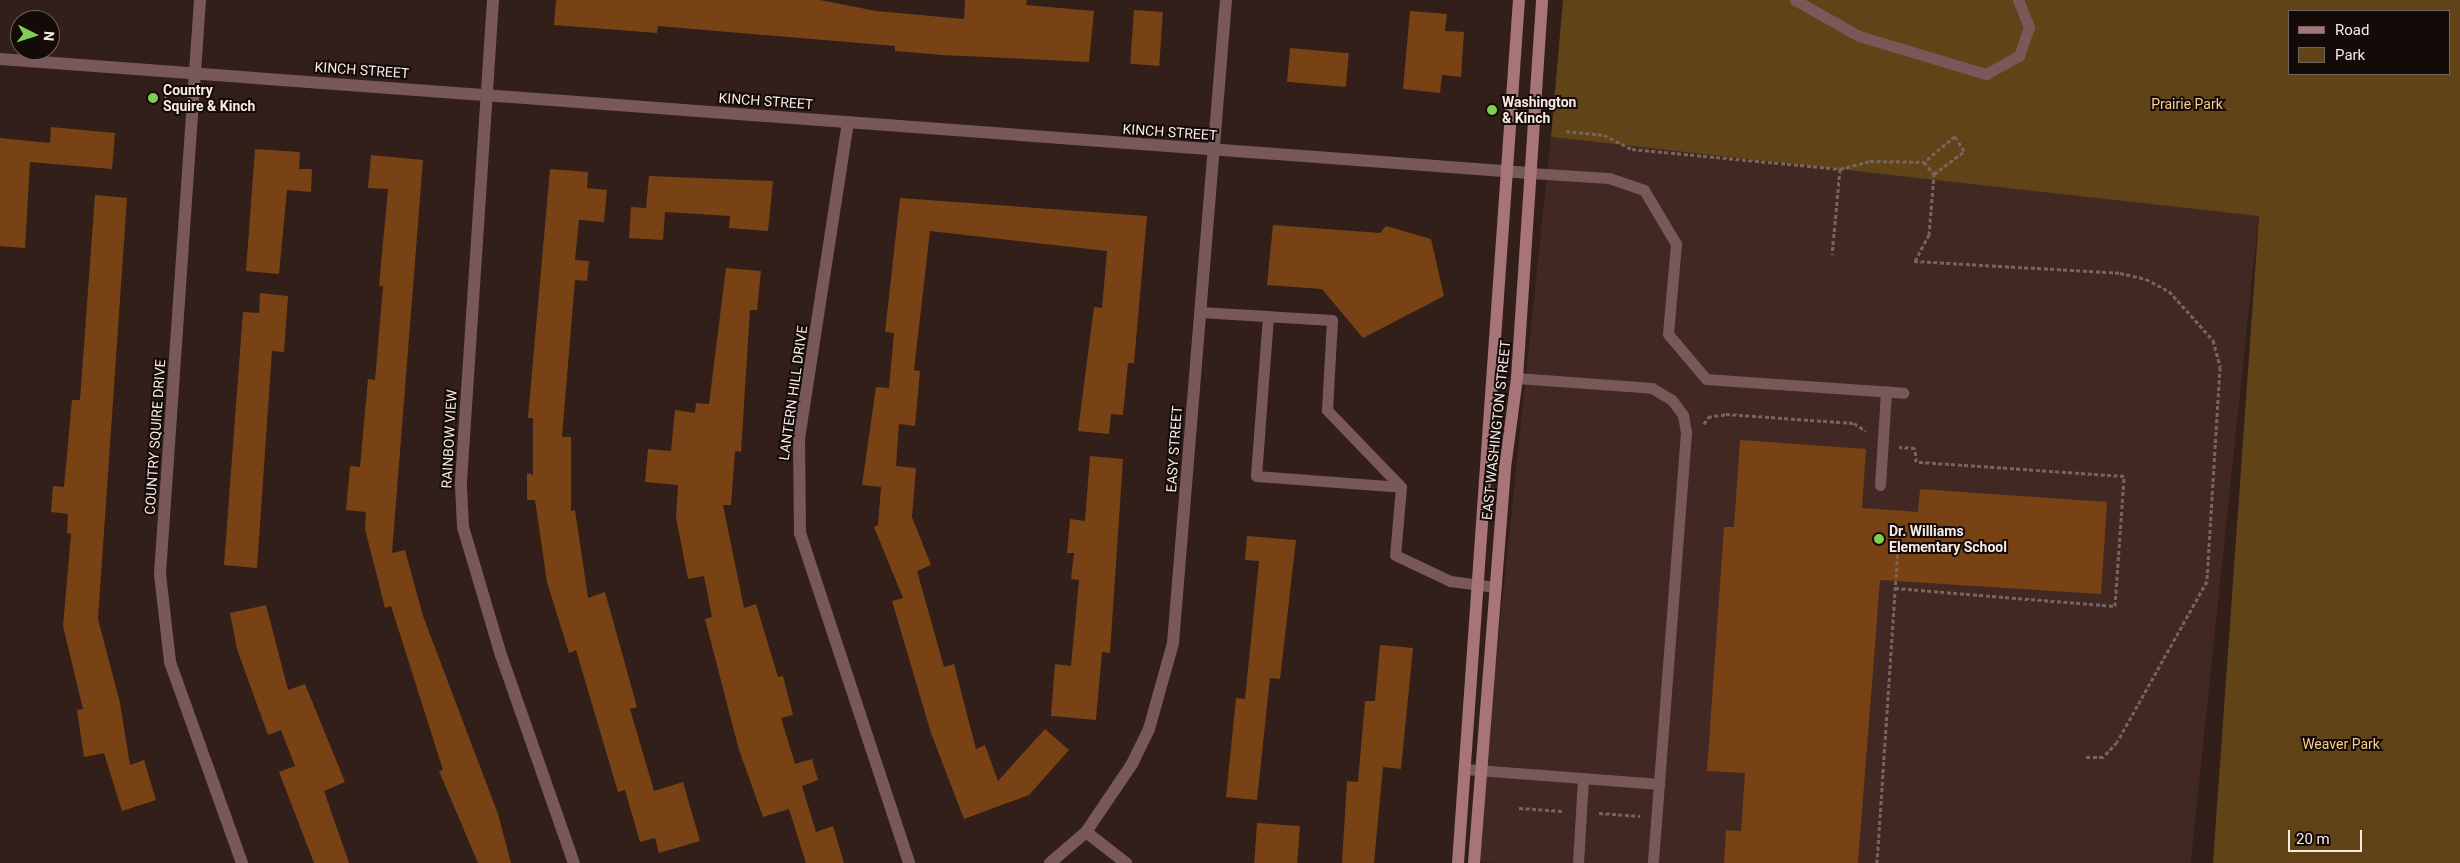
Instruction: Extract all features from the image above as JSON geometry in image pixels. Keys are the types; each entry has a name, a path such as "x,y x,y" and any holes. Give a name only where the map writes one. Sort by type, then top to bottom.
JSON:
{"main road":[{"name":"EAST WASHINGTON STREET","path":"1458,863 1480,584 1519,0"},
{"name":"EAST WASHINGTON STREET","path":"1474,863 1504,468 1518,378 1542,0"}],"street":[{"name":"COUNTRY SQUIRE DRIVE","path":"200,0 160,574 170,662 242,863"},
{"name":"RAINBOW VIEW","path":"493,0 461,486 463,526 498,646 574,863"},
{"name":"EASY STREET","path":"1050,863 1086,832 1132,764 1165,678 1175,623 1226,0"},
{"name":"KINCH STREET","path":"0,59 1214,151 1530,173"},
{"name":"LANTERN HILL DRIVE","path":"848,122 800,438 800,533 910,863"},
{"path":"1086,832 1126,863"}],"lane":[{"path":"1795,0 1859,36 1964,71 1986,74 2019,56 2029,27 2018,0"},
{"path":"1530,173 1609,178 1644,190 1676,244 1668,334 1706,380 1904,393"},
{"path":"1200,312 1332,320 1327,410 1401,487 1396,555 1450,581 1496,587"},
{"path":"1268,316 1256,476 1401,487"},
{"path":"1518,378 1652,388 1672,400 1683,415 1686,432 1653,863"},
{"path":"1880,485 1886,391"},
{"path":"1465,769 1659,784"},
{"path":"1578,863 1583,778"}],"path":[{"path":"1566,131 1604,135 1632,149 1840,169 1870,161 1924,162 1955,136 1964,151 1934,174"},
{"path":"1924,162 1934,174 1929,235 1914,261 2120,273 2146,280 2170,291 2213,340 2220,367 2207,581 2117,742 2103,757 2086,757"},
{"path":"1832,255 1840,169"},
{"path":"1702,429 1708,417 1726,414 1854,423 1870,433 1868,444 1915,448 1916,462 2124,476 2114,606 1895,588"},
{"path":"1877,863 1898,550"}],"shaded area":[{"name":"Dr. Williams Elementary School","path":"1551,137 2259,211 2191,863 1494,863 1475,861"}],"green space":[{"path":"1563,0 2460,0 2460,863 2213,863 2259,216 1551,137"}],"building":[{"path":"556,0 820,0 876,11 964,19 965,0 1027,0 1026,5 1094,11 1089,62 942,55 895,51 895,46 658,26 657,33 554,25"},
{"path":"1134,10 1163,12 1159,66 1130,64"},
{"path":"1410,11 1447,14 1445,31 1464,32 1461,77 1442,75 1440,93 1403,89"},
{"path":"1290,48 1349,53 1346,87 1287,82"},
{"path":"51,127 115,133 112,169 30,162 25,248 0,246 0,138 50,143"},
{"path":"255,149 300,152 299,169 312,169 311,192 287,190 279,274 246,271"},
{"path":"371,155 423,160 392,553 405,550 423,616 498,814 511,863 478,863 439,771 443,770 391,606 385,608 365,529 366,512 346,510 350,466 360,467 368,379 375,380 383,286 379,286 388,189 368,188"},
{"path":"550,169 588,172 587,188 607,190 604,222 579,220 575,260 589,261 587,281 575,280 562,437 571,437 571,511 575,510 588,598 605,592 637,707 630,709 654,791 683,782 700,841 659,853 655,838 640,842 625,790 618,792 576,650 569,653 547,582 535,500 527,500 527,473 533,475 533,418 528,418"},
{"path":"649,176 773,181 768,231 729,228 730,216 665,212 663,240 629,238 631,207 646,208"},
{"path":"95,195 127,198 98,619 120,703 130,765 144,760 156,800 122,811 104,753 84,757 77,710 83,709 63,626 71,534 67,533 68,514 51,512 53,486 64,487 72,400 80,400"},
{"path":"900,198 1147,216 1134,363 1128,363 1123,415 1111,414 1109,434 1078,431 1094,307 1102,308 1107,251 930,231 914,370 920,371 915,426 899,424 896,466 916,468 912,517 931,565 917,571 944,667 954,664 976,749 985,745 998,781 1045,729 1069,750 1029,795 964,819 931,733 892,601 903,598 874,527 878,525 881,487 862,485 876,387 889,388 894,333 885,332"},
{"path":"1273,225 1380,233 1386,226 1431,239 1444,296 1363,338 1322,289 1267,285"},
{"path":"726,268 761,271 757,310 750,310 741,452 735,451 731,505 723,505 744,608 756,604 778,677 783,676 793,715 781,718 795,764 812,759 818,780 802,786 816,832 833,826 844,863 806,863 789,809 763,817 739,750 705,619 712,617 704,576 688,579 676,517 678,485 645,482 648,449 671,451 675,410 695,413 696,403 709,404"},
{"path":"260,293 288,296 284,352 272,351 257,568 224,565 243,312 259,313"},
{"path":"1740,440 1866,449 1862,508 1918,512 1920,489 2107,502 2101,594 1880,580 1858,863 1724,863 1726,830 1741,831 1745,773 1707,771 1724,527 1734,527"},
{"path":"1090,456 1123,459 1110,653 1102,652 1096,720 1051,716 1055,664 1071,666 1079,580 1071,579 1074,553 1067,553 1070,519 1085,521"},
{"path":"1247,536 1296,540 1280,679 1270,678 1257,800 1226,797 1236,698 1245,699 1259,561 1245,560"},
{"path":"266,605 288,690 305,684 345,782 324,791 349,863 314,863 279,772 295,766 281,730 268,735 237,649 230,613"},
{"path":"1380,645 1413,648 1401,769 1383,767 1374,863 1342,863 1347,781 1358,782 1365,701 1375,701"},
{"path":"1257,823 1300,826 1297,863 1254,863"}],"place":[{"name":"Country Squire & Kinch","path":"153,98"},
{"name":"Washington & Kinch","path":"1492,110"},
{"name":"Dr. Williams Elementary School","path":"1879,539"}],"park label":[{"name":"Prairie Park","path":"2187,104"},
{"name":"Weaver Park","path":"2341,744"}]}
